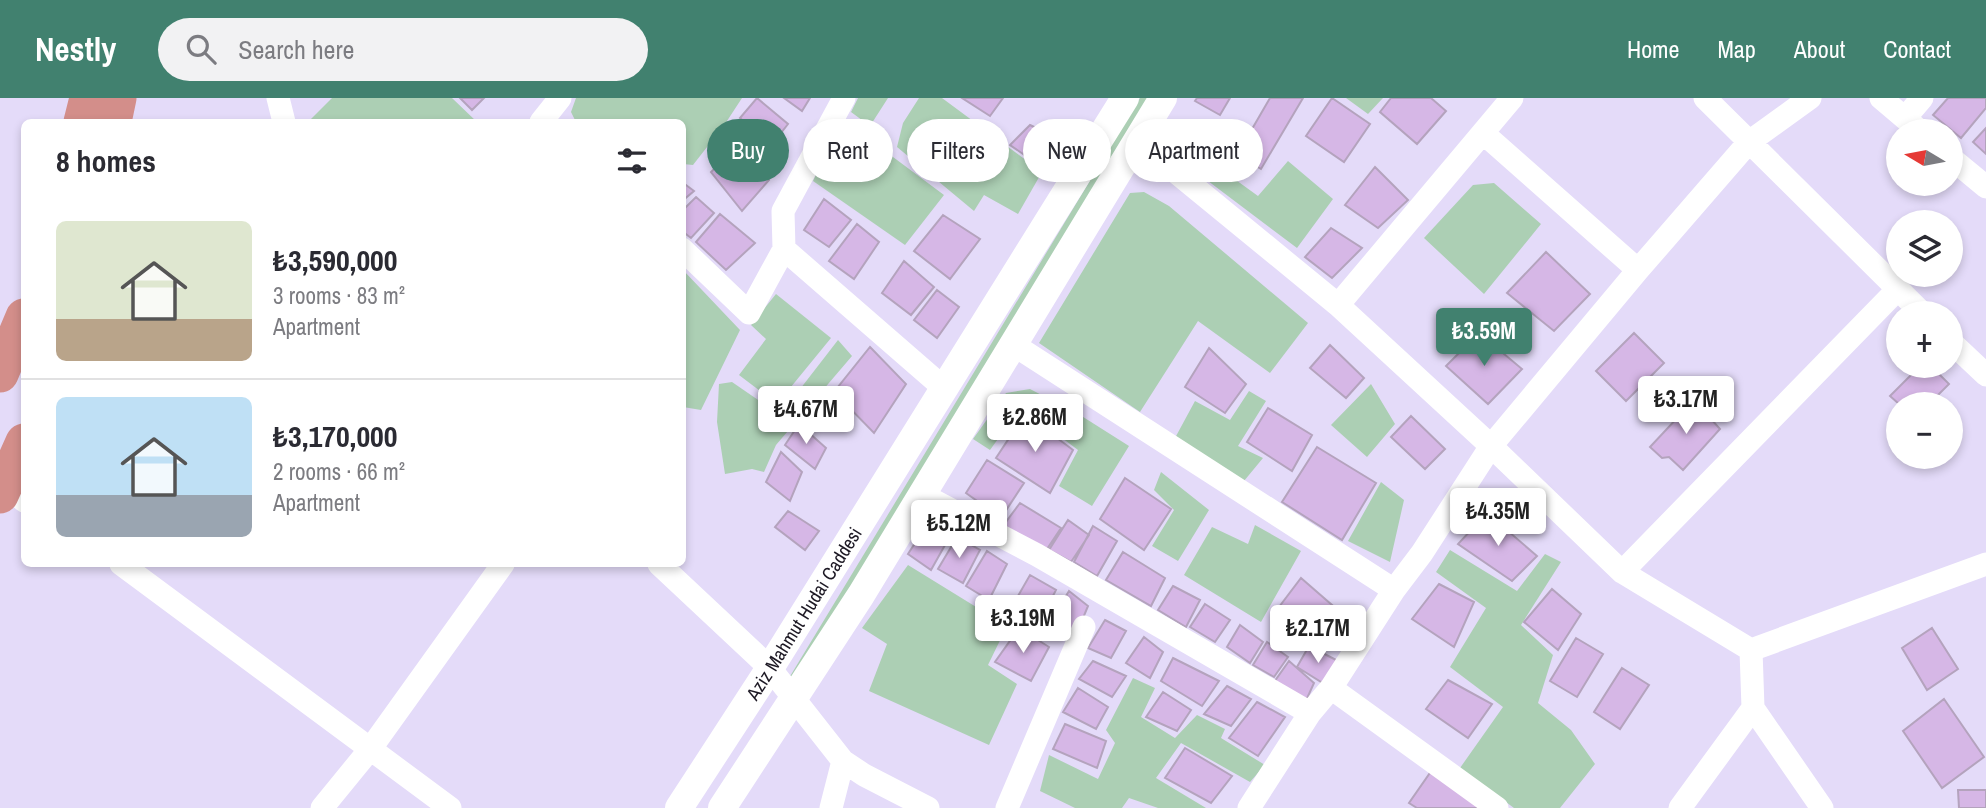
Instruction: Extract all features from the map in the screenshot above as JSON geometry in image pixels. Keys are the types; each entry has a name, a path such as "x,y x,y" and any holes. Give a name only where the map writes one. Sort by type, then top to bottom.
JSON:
{"highway":[{"path":"83,119 88,98"},
{"path":"114,119 118,98"},
{"path":"0,374 21,324"},
{"path":"10,494 21,453"}],"street":[{"path":"278,98 283,119"},
{"path":"547,119 560,98"},
{"path":"686,253 749,313 784,249 783,211 844,98"},
{"name":"Aziz Mahmut Hudai Caddesi","path":"679,808 946,389 1125,98"},
{"name":"Aziz Mahmut Hudai Caddesi","path":"1151,119 1163,98"},
{"path":"1338,305 1512,98"},
{"path":"1705,98 1910,301"},
{"path":"1249,808 1310,713 1331,688 1394,590 1422,553 1491,446 1749,142 1811,98"},
{"path":"1881,98 1905,119"},
{"path":"1914,119 1922,98"},
{"path":"1483,133 1638,270"},
{"name":"Aziz Mahmut Hudai Caddesi","path":"722,808 794,699 1125,162"},
{"path":"1964,169 1986,187"},
{"path":"1188,182 1338,305 1622,572 1751,650"},
{"path":"784,249 946,389"},
{"path":"1622,572 1898,289"},
{"path":"1014,345 1394,590"},
{"path":"1963,353 1986,375"},
{"path":"921,494 1037,555 1310,713"},
{"path":"1751,650 1986,564"},
{"path":"125,567 450,808"},
{"path":"322,808 371,748 501,567"},
{"path":"662,567 770,668 843,761 928,808"},
{"path":"1007,808 1084,627"},
{"path":"1751,650 1753,708 1822,808"},
{"path":"1331,688 1497,808"},
{"path":"1680,808 1753,708"},
{"path":"831,808 843,761"}],"green space":[{"path":"332,98 452,98 474,119 311,119"},
{"path":"576,98 742,98 728,119 707,119 707,147 693,165 686,164 686,119 574,119 571,112"},
{"path":"858,98 888,98 874,119 860,119 851,112"},
{"path":"919,98 942,98 970,119 907,119 907,155 897,147 903,123"},
{"path":"1140,98 1149,98 1136,119 1127,119"},
{"path":"1346,98 1383,98 1368,114"},
{"path":"1125,123 1125,138 1111,161 1111,146"},
{"path":"1009,148 1023,158 1023,182 1036,182 1018,214 984,195 974,211 939,182 1009,182"},
{"path":"893,157 907,167 907,182 927,182 944,195 905,245 814,182 893,182"},
{"path":"1288,161 1333,199 1297,248 1209,182 1239,182 1258,196"},
{"path":"1089,182 1098,182 794,683 789,678"},
{"path":"1494,183 1541,224 1484,294 1424,238 1473,185"},
{"path":"1144,192 1169,206 1308,323 1270,373 1198,321 1140,412 1039,343 1130,193"},
{"path":"686,273 740,330 701,410 686,408"},
{"path":"776,294 831,338 777,404 739,375 766,339 751,325"},
{"path":"838,340 852,356 776,445 764,472 752,469 725,474 717,422 719,384 732,382 780,415"},
{"path":"1371,384 1395,424 1367,457 1331,425"},
{"path":"1030,389 1080,415 1129,446 1092,506 1059,486 1078,450 1021,407 990,450 973,439 1006,393"},
{"path":"1249,391 1266,401 1238,446 1263,458 1244,481 1175,438 1195,401 1230,420"},
{"path":"1161,472 1209,510 1178,561 1152,546 1174,510 1154,490"},
{"path":"1381,482 1404,500 1390,562 1348,541"},
{"path":"1255,525 1301,551 1261,622 1184,575 1212,527 1248,544"},
{"path":"1450,550 1517,591 1545,554 1561,562 1521,625 1553,655 1538,703 1571,730 1595,764 1560,808 1514,808 1460,768 1503,707 1450,667 1486,608 1436,572"},
{"path":"908,565 1007,626 988,665 1017,684 989,745 869,691 887,644 862,628"},
{"path":"1133,678 1155,688 1141,717 1175,738 1197,715 1225,729 1221,738 1265,765 1250,782 1181,743 1156,778 1206,808 1158,808 1129,798 1122,808 1075,808 1040,791 1049,755 1098,779 1115,743 1106,730"}],"building":[{"path":"460,98 484,98 472,110"},
{"path":"757,98 782,119 741,119"},
{"path":"784,98 810,98 802,111"},
{"path":"962,98 1003,98 990,116"},
{"path":"1197,98 1230,98 1220,115 1195,101"},
{"path":"1270,98 1303,98 1263,166 1263,119 1258,119"},
{"path":"1332,98 1370,124 1344,162 1306,136"},
{"path":"1391,98 1431,98 1446,111 1417,144 1380,112"},
{"path":"1948,98 1986,98 1986,108 1964,134 1964,119 1938,119 1933,115"},
{"path":"1986,128 1986,154 1973,142"},
{"path":"1023,132 1023,154 1010,145"},
{"path":"1375,167 1408,200 1378,228 1345,205"},
{"path":"719,182 767,182 742,211"},
{"path":"686,185 694,191 686,198"},
{"path":"696,197 714,213 691,238 686,234 686,207"},
{"path":"824,199 851,220 829,247 804,230"},
{"path":"720,214 755,243 726,270 696,242"},
{"path":"943,215 980,239 950,279 914,251"},
{"path":"857,224 879,242 854,279 829,261"},
{"path":"1331,228 1362,248 1332,278 1305,257"},
{"path":"1546,252 1590,294 1554,331 1507,293"},
{"path":"904,261 934,287 911,315 882,293"},
{"path":"937,290 959,307 937,338 914,320"},
{"path":"1479,333 1522,369 1488,404 1446,366"},
{"path":"1634,333 1664,363 1626,401 1596,371"},
{"path":"1330,345 1364,378 1346,398 1310,368"},
{"path":"870,347 906,384 874,433 834,392"},
{"path":"1209,348 1246,384 1225,413 1185,387"},
{"path":"1908,378 1943,378 1949,384 1941,392 1894,392"},
{"path":"1694,400 1720,429 1683,470 1669,457 1662,458 1650,447"},
{"path":"1268,408 1312,435 1292,471 1247,442"},
{"path":"1025,414 1073,450 1050,493 996,458"},
{"path":"1411,416 1445,449 1425,469 1391,437"},
{"path":"799,424 826,448 815,469 785,445"},
{"path":"1317,447 1376,483 1342,540 1282,502"},
{"path":"781,452 802,472 790,501 766,482"},
{"path":"987,460 1024,483 1001,518 966,493"},
{"path":"1125,478 1171,509 1144,550 1100,519"},
{"path":"1020,503 1061,528 1047,549 1003,526"},
{"path":"788,511 819,531 805,550 775,527"},
{"path":"1487,513 1537,556 1512,581 1458,544"},
{"path":"1068,520 1089,535 1071,562 1049,550"},
{"path":"1093,526 1117,541 1097,576 1074,562"},
{"path":"919,537 945,545 931,570 908,554"},
{"path":"957,537 980,550 963,583 938,569"},
{"path":"987,551 1007,564 989,600 966,586"},
{"path":"1123,552 1165,578 1151,606 1106,580"},
{"path":"1030,575 1056,590 1037,627 1010,610"},
{"path":"1301,578 1340,612 1318,640 1276,611"},
{"path":"1439,584 1474,602 1454,647 1412,619"},
{"path":"1173,586 1200,600 1186,627 1158,610"},
{"path":"1552,589 1581,614 1558,650 1524,622"},
{"path":"1069,591 1088,606 1074,640 1049,624"},
{"path":"1205,604 1230,620 1215,642 1190,627"},
{"path":"1105,620 1126,631 1111,658 1088,648"},
{"path":"1240,625 1263,642 1250,663 1227,647"},
{"path":"1019,628 1049,647 1031,681 995,662"},
{"path":"1932,628 1958,669 1927,690 1902,648"},
{"path":"1144,637 1163,652 1150,678 1126,663"},
{"path":"1576,638 1603,654 1577,697 1550,681"},
{"path":"1267,642 1288,657 1274,677 1253,665"},
{"path":"1309,646 1340,662 1326,685 1297,667"},
{"path":"1173,658 1219,681 1202,706 1161,681"},
{"path":"1093,661 1126,676 1112,697 1079,679"},
{"path":"1289,661 1314,683 1304,705 1272,685"},
{"path":"1622,668 1649,685 1620,729 1594,712"},
{"path":"1448,680 1492,704 1468,738 1426,709"},
{"path":"1227,686 1251,699 1231,726 1204,714"},
{"path":"1078,688 1108,707 1096,729 1063,712"},
{"path":"1163,692 1191,710 1177,731 1146,717"},
{"path":"1944,699 1984,757 1942,788 1903,731"},
{"path":"1257,702 1285,717 1258,756 1229,738"},
{"path":"1065,724 1106,741 1097,768 1053,749"},
{"path":"1185,748 1232,776 1211,803 1165,778"},
{"path":"1432,770 1486,808 1417,808 1409,803"},
{"path":"1958,790 1986,790 1986,808 1959,808"}]}
